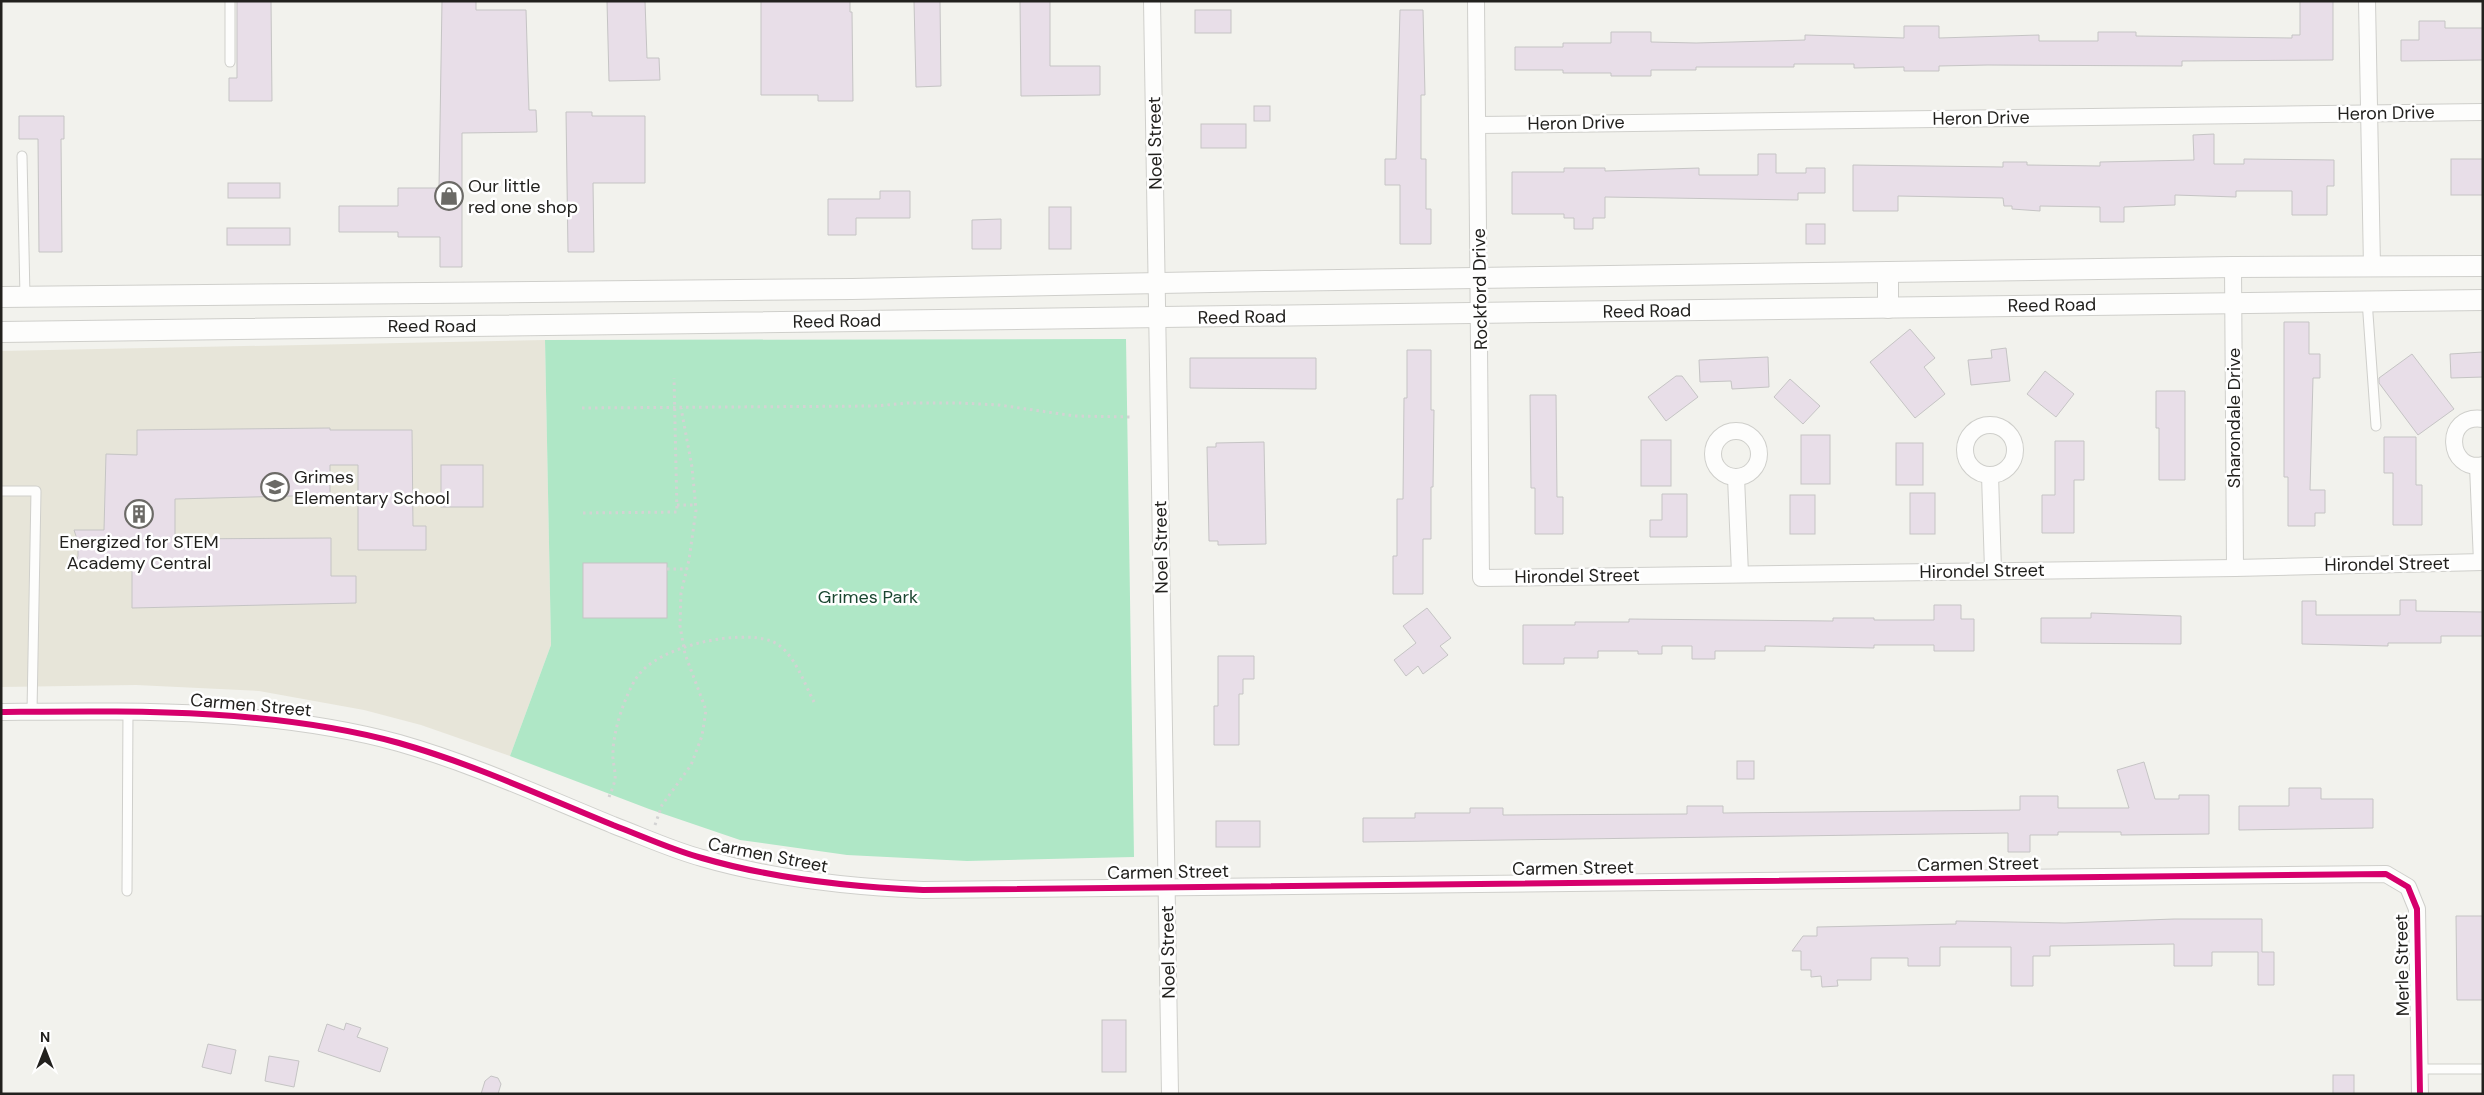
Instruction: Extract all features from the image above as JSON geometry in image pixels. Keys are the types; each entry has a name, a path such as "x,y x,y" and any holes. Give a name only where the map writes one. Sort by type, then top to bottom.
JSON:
{"street":[{"name":"Noel Street","path":"1152,1 1170,1094"},
{"name":"Rockford Drive","path":"1476,1 1480,278 1481,578"},
{"path":"2367,1 2372,267"},
{"name":"Heron Drive","path":"1478,124 2483,112"},
{"name":"Reed Road","path":"1,297 852,289 1157,282 2232,267 2483,266"},
{"name":"Sharondale Drive","path":"2232,267 2235,568"},
{"path":"1888,272 1888,308"},
{"path":"851,321 852,289"},
{"path":"497,292 497,326"},
{"path":"248,295 250,328"},
{"name":"Reed Road","path":"1,332 2483,300"},
{"path":"2482,562 2480,465 2461,460 2455,452 2453,443 2454,433 2459,425 2467,420 2483,419"},
{"path":"1990,475 1993,570"},
{"path":"1736,477 1740,574"},
{"name":"Hirondel Street","path":"1481,578 2235,568 2482,562"},
{"name":"Carmen Street","path":"1,712 128,711 277,719 342,730 398,743 462,762 650,840 702,858 782,875 855,887 923,890 1167,888 2363,874"},
{"name":"Merle Street","path":"2363,874 2386,874 2408,887 2417,909 2420,1094"}],"lane":[{"path":"230,1 230,62"},
{"path":"22,156 25,297"},
{"path":"2367,300 2376,426"},
{"path":"1,492 36,492 32,712"},
{"path":"127,891 128,711"},
{"path":"2419,1069 2483,1068"}],"path":[{"path":"583,513 676,512 674,378"},
{"path":"582,408 875,406 960,403 1074,416 1131,417"},
{"path":"650,840 662,805 691,765 702,736 706,710 684,647 680,626 681,593 687,569 695,505 692,467 681,408"},
{"path":"676,505 695,505"},
{"path":"667,569 687,569"},
{"path":"609,797 615,779 612,752 619,717 638,677 657,658 684,647 742,637 772,641 787,653 814,702"}],"shaded area":[{"name":"Grimes Elementary School","path":"545,340 551,645 510,756 421,725 364,710 259,691 136,685 1,687 1,351"}],"green space":[{"name":"Grimes Park","path":"1126,339 1134,857 967,861 847,855 740,840 649,809 510,756 551,645 545,340"}],"building":[{"path":"237,1 271,1 272,101 229,101 229,78 237,78"},
{"path":"442,1 476,1 476,10 526,10 529,110 536,110 537,132 462,133 462,267 440,267 440,237 398,237 398,232 339,232 339,206 398,206 398,188 439,188"},
{"path":"607,1 645,1 647,58 659,58 660,80 609,81"},
{"path":"761,1 850,1 850,12 852,12 853,101 818,101 818,95 761,95"},
{"path":"914,1 940,1 941,86 916,87"},
{"path":"1020,1 1050,1 1050,66 1100,66 1100,95 1021,96"},
{"path":"2300,1 2333,1 2333,60 2182,61 2182,66 1939,66 1939,71 1904,71 1904,67 1854,68 1854,64 1794,64 1794,67 1696,67 1696,70 1651,70 1651,76 1611,76 1611,73 1563,73 1563,70 1515,70 1515,47 1563,47 1563,43 1611,43 1611,32 1651,32 1651,42 1696,43 1805,40 1805,35 1904,38 1904,26 1939,26 1939,38 2039,35 2039,41 2098,41 2098,32 2136,32 2136,36 2292,38 2292,35 2300,35"},
{"path":"1195,10 1231,10 1231,33 1195,33"},
{"path":"1400,10 1423,10 1425,95 1421,95 1421,159 1426,159 1426,209 1431,209 1431,244 1400,244 1400,185 1385,185 1385,159 1396,159"},
{"path":"2419,21 2445,21 2445,28 2483,28 2483,60 2401,61 2401,40 2419,40"},
{"path":"1254,106 1270,106 1270,121 1254,121"},
{"path":"566,112 592,112 592,116 645,116 645,183 593,183 594,252 568,252"},
{"path":"19,116 64,116 64,139 61,139 62,252 39,252 38,139 19,139"},
{"path":"1201,124 1246,124 1246,148 1201,148"},
{"path":"2214,134 2214,164 2244,164 2244,159 2334,160 2334,186 2327,186 2327,215 2292,215 2292,191 2236,191 2236,197 2175,195 2175,205 2124,207 2124,222 2100,222 2100,207 2040,206 2040,211 2012,209 2012,206 2004,206 2003,198 1898,196 1898,211 1853,211 1853,165 2003,167 2003,162 2027,162 2027,165 2100,166 2100,162 2194,160 2193,135"},
{"path":"1758,154 1776,154 1776,173 1806,173 1806,168 1825,168 1825,193 1798,193 1798,200 1605,197 1605,218 1593,218 1593,229 1574,229 1574,218 1564,218 1564,214 1512,214 1512,172 1564,172 1564,168 1605,168 1605,171 1699,168 1699,175 1758,175"},
{"path":"2451,159 2483,159 2483,195 2451,195"},
{"path":"228,183 280,183 280,198 228,198"},
{"path":"880,191 910,191 910,218 856,218 856,235 828,235 828,199 880,199"},
{"path":"1049,207 1071,207 1071,249 1049,249"},
{"path":"1001,219 1001,249 972,249 972,220"},
{"path":"1806,224 1825,224 1825,244 1806,244"},
{"path":"227,228 290,228 290,245 227,245"},
{"path":"2284,322 2309,322 2309,354 2320,354 2320,378 2313,378 2310,490 2325,490 2325,513 2315,513 2315,526 2288,526 2288,477 2284,477"},
{"path":"1910,329 1935,358 1924,367 1945,394 1915,418 1870,362"},
{"path":"2006,348 2010,381 1971,385 1968,360 1992,358 1991,350"},
{"path":"1407,350 1431,350 1431,410 1434,410 1433,487 1431,487 1431,539 1423,539 1423,594 1393,594 1393,556 1397,556 1397,499 1403,499 1404,398 1407,398"},
{"path":"2483,352 2483,377 2451,378 2450,354"},
{"path":"2412,354 2454,409 2418,435 2379,383 2379,378"},
{"path":"1768,357 1769,387 1732,389 1731,381 1700,382 1699,360"},
{"path":"1190,358 1316,358 1316,389 1190,388"},
{"path":"2045,371 2074,394 2056,417 2027,394"},
{"path":"1676,376 1682,376 1698,397 1666,421 1648,397"},
{"path":"1790,379 1820,406 1803,424 1774,397"},
{"path":"2156,391 2185,391 2185,480 2159,480 2159,428 2156,428"},
{"path":"1530,395 1556,395 1557,497 1563,497 1563,534 1535,534 1535,488 1531,488"},
{"name":"Energized for STEM Academy Central","path":"330,428 330,430 412,430 413,526 426,526 426,550 358,550 358,465 330,465 330,495 175,499 175,539 331,538 331,576 356,576 356,603 132,608 132,567 74,568 78,556 78,542 74,530 104,530 106,454 137,455 137,430"},
{"path":"1801,435 1830,435 1830,484 1801,484"},
{"path":"2384,437 2416,437 2416,485 2422,485 2422,525 2393,525 2393,473 2384,473"},
{"path":"1641,440 1671,440 1671,486 1641,486"},
{"path":"2055,441 2084,441 2084,480 2074,480 2074,533 2042,533 2042,495 2055,495"},
{"path":"1264,442 1266,544 1218,545 1218,541 1209,541 1207,447 1216,447 1216,443"},
{"path":"1896,443 1923,443 1923,485 1896,485"},
{"path":"441,465 483,465 483,507 441,507"},
{"path":"1910,493 1935,493 1935,534 1910,534"},
{"path":"1662,494 1687,494 1687,537 1650,537 1650,520 1662,520"},
{"path":"1790,495 1815,495 1815,534 1790,534"},
{"path":"583,563 667,563 667,618 583,618"},
{"path":"2400,600 2416,600 2416,611 2483,612 2483,636 2441,636 2441,643 2388,643 2388,646 2302,644 2302,601 2316,601 2316,615 2400,615"},
{"path":"1934,605 1961,605 1961,619 1974,619 1974,651 1934,651 1934,645 1874,645 1874,648 1765,646 1765,651 1715,651 1715,659 1692,659 1692,646 1662,646 1662,654 1638,654 1638,651 1598,651 1598,658 1564,658 1564,664 1523,664 1523,625 1575,625 1575,622 1629,622 1629,619 1833,621 1833,618 1874,618 1874,620 1934,620"},
{"path":"1427,608 1451,638 1440,646 1448,655 1423,674 1418,666 1406,676 1394,660 1416,643 1403,626"},
{"path":"2091,613 2181,616 2181,644 2041,643 2041,618 2091,618"},
{"path":"1218,656 1254,656 1254,679 1243,679 1243,694 1239,694 1239,745 1214,745 1214,706 1218,706"},
{"path":"1737,761 1754,761 1754,779 1737,779"},
{"path":"2144,762 2155,799 2179,799 2179,795 2209,795 2209,834 2121,835 2121,832 2058,832 2058,835 2030,835 2030,852 2008,852 2008,833 1363,842 1363,818 1415,818 1415,813 1470,813 1470,808 1503,808 1503,815 1687,814 1687,806 1723,806 1723,813 2020,810 2020,796 2058,796 2058,808 2129,808 2117,770"},
{"path":"2289,788 2321,788 2321,799 2373,799 2373,828 2239,830 2239,806 2289,806"},
{"path":"1216,821 1260,821 1260,847 1216,847"},
{"path":"2456,916 2483,916 2483,1000 2457,1000"},
{"path":"2174,919 2262,919 2262,952 2274,952 2274,985 2258,985 2258,952 2212,952 2212,966 2174,966 2174,944 2050,946 2050,956 2033,956 2033,986 2011,986 2011,947 1940,947 1940,966 1908,966 1908,958 1871,958 1871,980 1837,980 1838,986 1822,987 1821,976 1811,977 1811,970 1801,970 1801,951 1792,951 1803,936 1817,936 1817,927 1956,924 1956,921 2065,923"},
{"path":"1102,1020 1126,1020 1126,1072 1102,1072"},
{"path":"346,1023 361,1028 357,1037 388,1048 380,1072 318,1051 327,1024 344,1030"},
{"path":"208,1044 236,1050 231,1074 202,1067"},
{"path":"269,1056 299,1061 294,1087 265,1081"},
{"path":"2333,1075 2354,1075 2354,1094 2333,1094"},
{"path":"491,1076 498,1078 501,1084 498,1094 481,1094 485,1081"}],"cycle path":[{"path":"1,712 202,714 301,723 350,732 427,751 507,781 657,843 702,858 784,877 895,889 2386,874 2408,887 2417,909 2420,1094"}],"place":[{"name":"Our little red one shop","path":"449,196"},
{"name":"Grimes Elementary School","path":"275,487"},
{"name":"Energized for STEM Academy Central","path":"139,514"}]}
